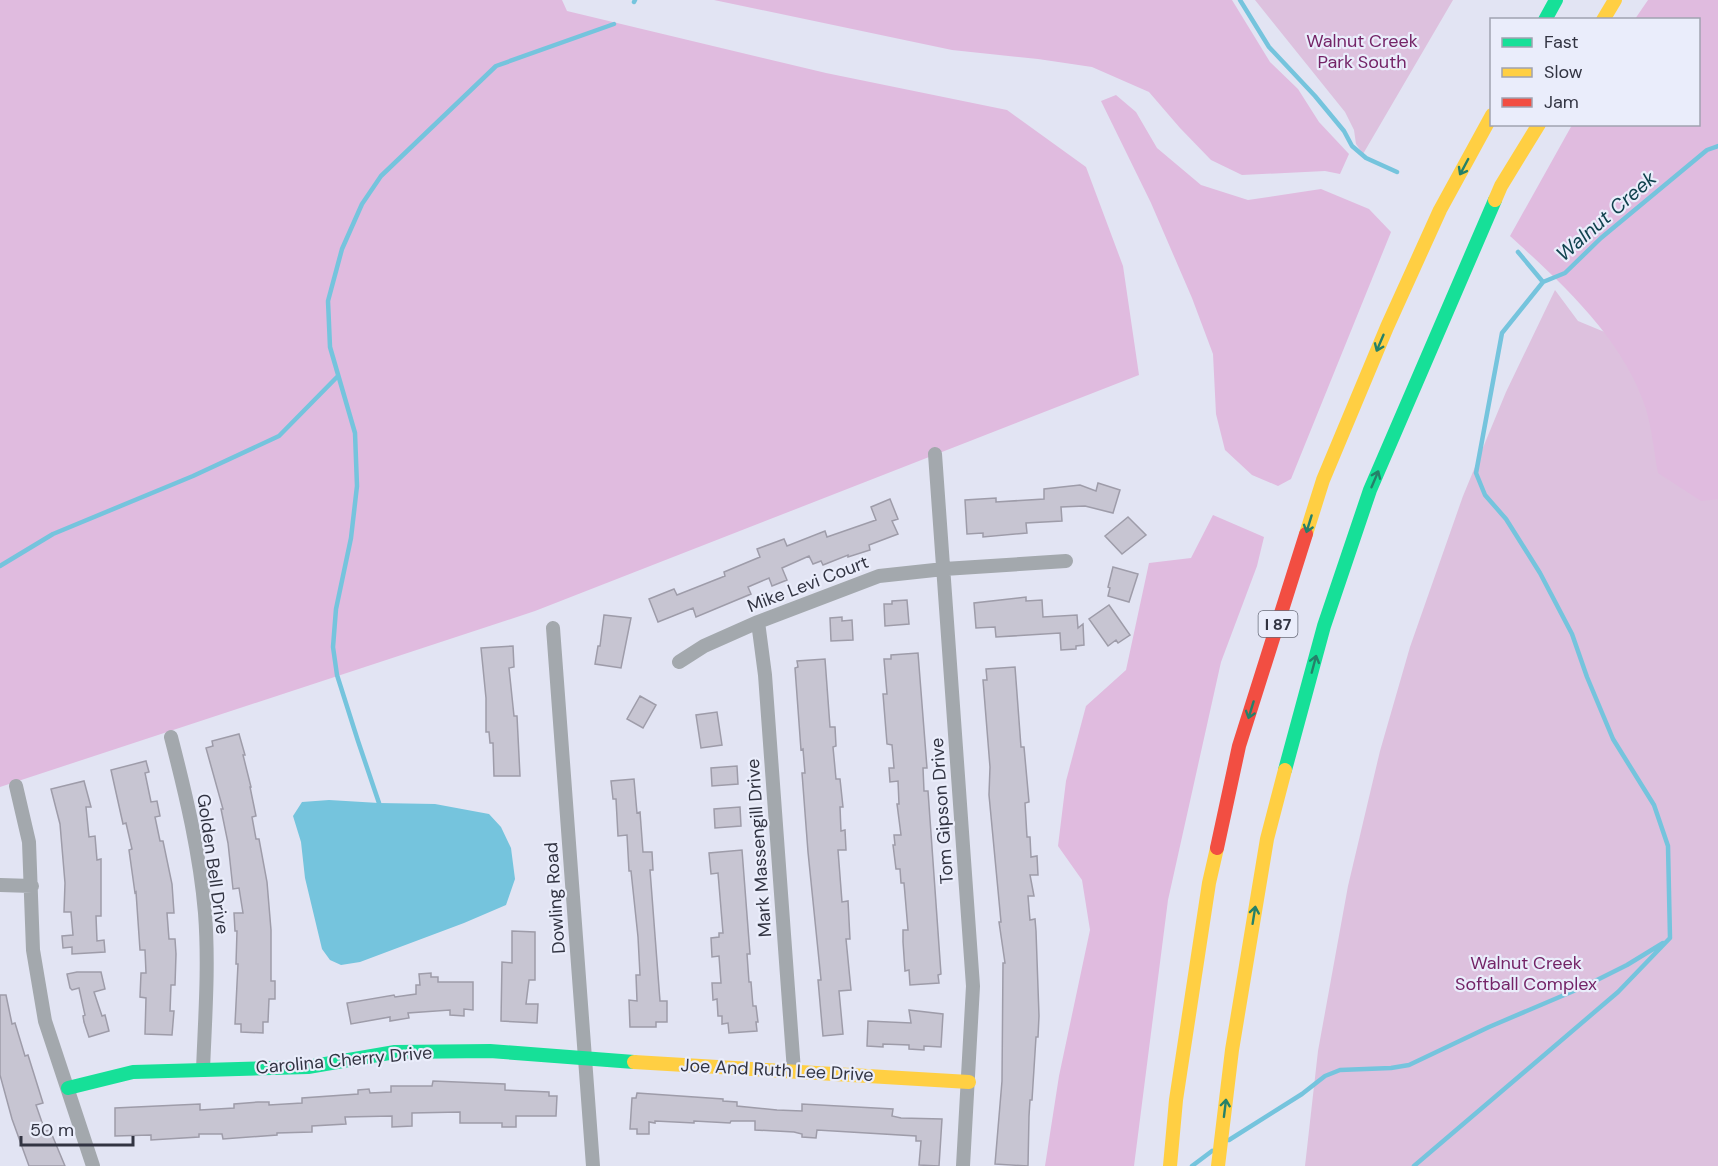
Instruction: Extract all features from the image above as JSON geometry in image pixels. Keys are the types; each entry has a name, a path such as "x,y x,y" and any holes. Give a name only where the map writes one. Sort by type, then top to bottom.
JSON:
{"main road":[{"path":"1546,18 1556,0"},
{"path":"1604,18 1615,0"},
{"name":"I 87","path":"1170,1166 1176,1100 1209,883 1239,746 1323,480 1387,327 1440,210 1490,117"},
{"name":"I 87","path":"1218,1166 1232,1050 1267,839 1324,626 1379,468 1502,186 1538,126"},
{"name":"Carolina Cherry Drive","path":"68,1088 133,1072 308,1067 395,1052 490,1051 585,1059"},
{"name":"Joe And Ruth Lee Drive","path":"585,1059 969,1082"}],"street":[{"name":"Tom Gipson Drive","path":"935,454 973,986 963,1166"},
{"name":"Mike Levi Court","path":"679,662 704,646 759,622 879,576 1066,561"},
{"name":"Mark Massengill Drive","path":"759,622 765,675 794,1071"},
{"name":"Dowling Road","path":"553,628 593,1166"},
{"name":"Golden Bell Drive","path":"171,737 188,802 205,914 206,984 203,1070"},
{"path":"16,786 29,842 33,950 45,1021 93,1166"},
{"path":"0,885 32,886"}],"green space":[{"name":"Walnut Creek Park South","path":"1255,0 1453,0 1363,154 1356,144 1354,130 1345,112"},
{"name":"Walnut Creek Softball Complex","path":"1555,290 1578,321 1607,333 1718,322 1718,1166 1305,1166 1318,1051 1348,886 1380,751 1410,647 1463,496 1506,392"}],"shaded area":[{"path":"0,0 562,0 567,11 826,73 1007,110 1086,167 1123,266 1139,375 535,611 0,787"},
{"path":"714,0 1232,0 1270,62 1298,89 1319,122 1349,154 1340,174 1325,171 1242,175 1211,160 1149,92 1092,67 952,50"},
{"path":"1648,0 1718,0 1718,499 1701,501 1658,473 1646,409 1623,359 1607,336 1570,293 1510,236 1571,126 1700,126 1700,18 1636,18"},
{"path":"1116,95 1136,112 1157,148 1201,185 1248,200 1321,189 1369,209 1391,232 1291,479 1278,486 1252,475 1225,450 1216,414 1213,354 1192,298 1151,203 1101,101"},
{"path":"1213,515 1264,537 1257,566 1221,662 1168,900 1134,1166 1045,1166 1059,1076 1090,930 1082,880 1058,846 1066,781 1086,706 1126,670 1149,563 1191,558"}],"water":[{"path":"329,800 435,804 489,814 501,827 511,848 515,879 506,905 360,962 341,965 330,960 322,949 305,878 301,842 293,816 302,802"}],"building":[{"path":"1098,483 1120,490 1113,513 1085,506 1061,507 1062,521 1026,523 1027,533 983,537 983,533 967,534 965,500 996,498 996,502 1044,499 1044,489 1080,485 1096,491"},
{"path":"890,499 898,519 892,521 898,534 869,545 870,550 848,557 848,555 823,565 821,561 813,564 809,556 782,568 787,580 772,586 769,578 748,587 751,594 696,617 693,608 658,622 649,599 674,589 677,595 725,576 724,572 760,557 757,549 784,539 787,546 825,531 827,537 876,520 871,507"},
{"path":"1128,517 1146,535 1122,554 1105,536"},
{"path":"1113,567 1138,574 1129,602 1108,596"},
{"path":"1026,597 1026,601 1042,600 1043,617 1077,615 1078,628 1083,624 1084,645 1076,646 1076,649 1061,650 1060,633 996,637 995,627 976,628 974,603"},
{"path":"907,600 909,624 885,626 884,604"},
{"path":"1109,605 1130,635 1108,646 1089,619"},
{"path":"604,615 631,618 621,668 595,664"},
{"path":"842,617 842,621 852,620 853,640 831,641 830,618"},
{"path":"513,646 514,667 509,668 514,716 517,716 520,776 494,776 493,743 490,743 489,732 486,732 486,698 481,648"},
{"path":"918,653 927,768 923,768 924,791 928,791 941,974 938,975 939,983 910,985 909,970 905,971 903,942 903,930 908,930 904,883 901,883 900,869 896,869 893,845 895,845 894,835 901,835 897,804 899,804 898,781 890,782 889,768 894,768 892,745 887,744 883,694 887,694 884,659 891,659 891,655"},
{"path":"825,659 830,727 835,727 836,746 833,747 836,779 840,779 843,807 840,807 841,831 845,830 846,850 838,850 842,902 848,901 850,939 846,939 851,990 839,991 843,1034 823,1036 818,980 821,980 808,852 802,773 805,773 803,749 801,750 795,668 798,667 797,661"},
{"path":"1015,667 1021,747 1024,747 1029,802 1025,803 1027,837 1030,837 1031,857 1037,856 1038,875 1030,875 1034,896 1028,896 1030,920 1035,919 1039,1016 1032,1100 1030,1100 1028,1166 995,1164 1002,1081 1003,963 1005,963 999,922 1001,922 989,795 990,767 983,680 987,680 986,669"},
{"path":"640,696 656,705 643,728 627,719"},
{"path":"717,712 722,745 701,748 696,715"},
{"path":"239,734 256,816 252,817 256,839 259,839 267,882 271,930 271,981 275,981 275,999 269,999 268,1022 263,1022 263,1033 241,1032 241,1024 235,1024 238,964 236,964 237,931 235,931 234,913 243,913 239,888 233,889 228,843 221,809 223,809 206,748 213,746 212,741"},
{"path":"146,761 149,772 145,773 151,802 157,801 160,816 155,817 160,841 163,841 172,884 174,913 167,913 169,939 175,939 176,954 175,985 171,985 170,1011 174,1011 172,1035 145,1034 146,998 140,997 141,973 146,973 145,950 140,950 136,892 129,850 132,849 126,823 123,824 111,770"},
{"path":"737,766 738,784 712,786 711,768"},
{"path":"634,779 637,813 640,812 643,852 652,852 653,870 650,870 660,1001 667,1001 667,1022 656,1022 656,1027 630,1027 629,1000 637,1001 636,975 640,975 638,937 631,871 629,871 627,835 618,836 616,799 613,799 611,781"},
{"path":"84,781 91,807 86,807 89,837 95,836 97,860 101,859 101,916 96,916 97,941 104,940 105,952 72,954 72,947 63,948 62,936 73,935 71,912 64,912 65,883 60,824 51,789"},
{"path":"740,807 741,826 715,828 714,809"},
{"path":"742,850 750,954 747,954 749,982 751,982 753,1006 756,1006 758,1022 756,1022 757,1031 729,1033 728,1023 722,1024 722,1016 718,1016 717,999 713,1000 712,983 721,983 719,956 712,957 711,938 719,937 719,933 723,933 718,873 711,874 709,853"},
{"path":"512,931 535,932 535,980 529,980 526,1004 538,1004 537,1023 501,1021 502,962 512,963"},
{"path":"101,972 105,989 94,992 102,1016 105,1015 109,1031 89,1037 84,1022 83,1016 85,1015 79,988 72,990 70,988 67,974"},
{"path":"431,973 431,977 438,977 438,982 473,982 473,1010 464,1009 464,1016 450,1015 450,1010 408,1013 409,1018 390,1021 390,1017 351,1024 347,1003 394,995 395,997 416,994 416,985 420,985 419,974"},
{"path":"0,995 6,995 12,1024 15,1023 25,1056 28,1055 43,1103 36,1105 45,1131 50,1130 65,1166 29,1166 12,1119 0,1075"},
{"path":"909,1010 943,1014 941,1047 924,1046 924,1050 909,1049 909,1045 867,1046 868,1021 911,1023"},
{"path":"433,1081 505,1084 505,1090 549,1092 549,1096 557,1096 556,1116 516,1116 516,1127 502,1127 502,1123 460,1123 460,1112 412,1113 412,1126 392,1127 392,1116 345,1117 346,1124 312,1126 312,1132 277,1133 277,1135 223,1139 222,1134 199,1134 199,1137 151,1140 151,1135 115,1136 115,1108 200,1104 200,1110 234,1108 234,1104 258,1102 269,1102 269,1105 302,1103 302,1098 358,1094 358,1090 369,1089 370,1093 391,1092 391,1086 432,1086"},
{"path":"637,1093 723,1099 723,1101 737,1102 737,1106 777,1110 802,1111 802,1104 893,1109 892,1116 901,1118 942,1119 939,1166 919,1165 921,1141 916,1141 916,1136 817,1130 816,1138 802,1137 802,1134 794,1132 755,1130 755,1121 731,1121 730,1123 694,1121 694,1123 655,1121 655,1123 649,1122 649,1134 637,1134 637,1129 630,1129 632,1098 636,1098"}],"waterway":[{"name":"Walnut Creek","path":"1240,0 1269,47 1315,96 1344,131 1352,146 1366,158 1397,172"},
{"path":"379,803 337,675 333,647 336,609 351,538 357,486 355,433 330,347 328,301 342,249 362,204 381,176 496,66 614,24"},
{"path":"1414,1166 1618,992 1670,938 1668,846 1654,805 1613,739 1572,634 1540,573 1506,519 1485,495 1476,473 1502,333 1543,282 1565,273 1601,238 1707,150 1718,146"},
{"name":"Walnut Creek","path":"1518,252 1543,282"},
{"path":"0,566 53,534 193,476 279,436 337,377"},
{"path":"1229,1140 1302,1094 1325,1076 1340,1070 1409,1065 1489,1027 1583,987 1627,965 1663,943"},
{"path":"1192,1166 1212,1151"}],"traffic: fast":[{"path":"1546,18 1556,0"},
{"path":"1285,770 1324,626 1370,490 1495,200"},
{"path":"68,1088 133,1072 308,1067 395,1052 490,1051 634,1062"}],"traffic: slow":[{"path":"1604,18 1615,0"},
{"path":"1306,534 1323,480 1387,327 1440,210 1490,119"},
{"path":"1495,200 1501,186 1538,126"},
{"path":"1218,1166 1232,1050 1267,839 1285,770"},
{"path":"1170,1166 1176,1100 1209,883 1217,848"},
{"path":"634,1062 969,1082"}],"traffic: jam":[{"path":"1217,848 1239,746 1306,534"}]}
